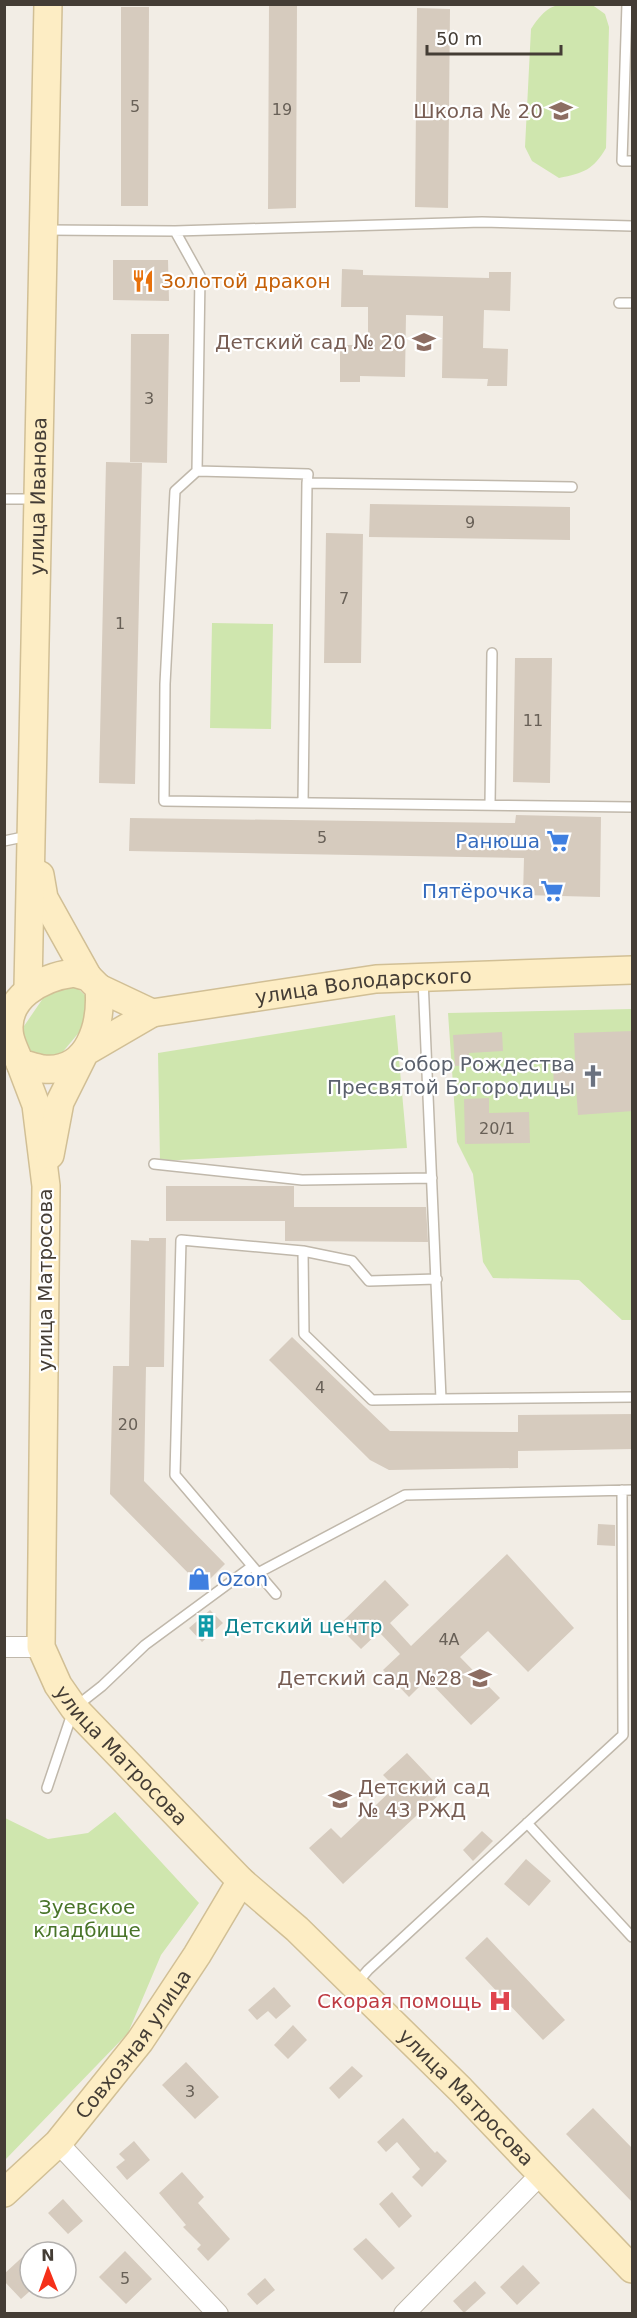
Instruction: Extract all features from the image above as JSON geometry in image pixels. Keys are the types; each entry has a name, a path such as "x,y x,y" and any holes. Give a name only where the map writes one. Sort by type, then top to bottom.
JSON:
{"street":[{"name":"улица Иванова","path":"17,1002 33,835 48,4"},
{"path":"33,835 44,898 94,983 101,1011 94,1038 60,1101 45,1177"},
{"name":"улица Володарского","path":"152,1012 376,979 633,970"},
{"path":"74,973 152,1012 85,1052 70,1064 45,1069 12,1058 11,1018 17,1002 58,975 74,973"},
{"name":"улица Матросова","path":"12,1058 36,1105 45,1177 41,1647 58,1685 74,1708 241,1881 297,1929 355,1986 633,2269"},
{"path":"4,1647 41,1647"},
{"name":"Совхозная улица","path":"4,2193 58,2143 140,2041 197,1955 241,1881"},
{"path":"58,2143 218,2313"},
{"path":"404,2313 542,2174"}],"lane":[{"path":"627,4 622,161 633,161"},
{"path":"44,230 175,231 482,222 633,226"},
{"path":"175,231 200,276 197,471"},
{"path":"619,303 633,303"},
{"path":"303,803 308,474 197,471 175,491 165,684 164,801 490,806 633,807"},
{"path":"307,483 572,487"},
{"path":"4,499 39,499"},
{"path":"490,806 492,653"},
{"path":"4,841 33,835"},
{"path":"423,976 441,1399"},
{"path":"154,1164 302,1180 432,1178"},
{"path":"276,1594 175,1475 181,1240 303,1251 352,1261 369,1281 437,1279"},
{"path":"303,1251 304,1334 372,1400 633,1397"},
{"path":"355,1986 368,1970 623,1735 622,1490"},
{"path":"47,1788 74,1708 102,1686 145,1645 254,1570 405,1495 633,1490"},
{"path":"526,1823 633,1937"}],"green space":[{"path":"563,4 591,4 605,14 609,27 606,148 592,166 559,178 532,161 525,147 531,29 550,8"},
{"path":"212,623 273,624 271,729 210,728"},
{"path":"75,986 88,998 86,1024 61,1054 53,1058 35,1055 24,1044 22,1029 48,991"},
{"path":"632,1009 632,1320 622,1320 579,1280 493,1278 483,1262 473,1174 457,1142 448,1013"},
{"path":"395,1015 407,1148 160,1161 158,1053"},
{"name":"Зуевское кладбище","path":"115,1812 199,1903 161,1955 128,2033 5,2160 5,1818 48,1839 88,1833"}],"building":[{"path":"269,4 297,4 296,208 268,209"},
{"path":"121,7 149,7 148,206 121,206"},
{"path":"417,8 450,9 448,208 415,207"},
{"path":"113,260 168,260 169,301 113,300"},
{"path":"342,269 363,270 363,275 489,278 489,272 511,272 510,311 484,310 483,348 508,349 507,386 487,386 488,379 442,378 443,316 406,315 405,377 360,376 360,382 340,382 340,345 368,345 368,307 341,307"},
{"path":"131,334 169,334 167,463 130,462"},
{"path":"106,462 142,463 135,784 99,783"},
{"path":"370,504 570,507 570,540 369,537"},
{"path":"326,533 363,534 361,663 324,663"},
{"path":"515,658 552,658 550,783 513,782"},
{"path":"516,815 601,817 600,897 523,895 524,858 129,851 130,818 515,823"},
{"name":"Собор Рождества Пресвятой Богородицы","path":"633,1031 633,1111 578,1115 576,1088 554,1089 553,1064 575,1062 574,1033"},
{"path":"502,1032 503,1051 469,1053 470,1065 455,1066 453,1035"},
{"path":"489,1098 489,1113 529,1112 530,1143 465,1144 464,1099"},
{"path":"166,1186 294,1186 294,1207 426,1207 428,1242 285,1241 285,1221 166,1221"},
{"path":"149,1238 166,1238 164,1367 146,1367 144,1481 225,1564 202,1587 110,1494 113,1366 129,1366 131,1240 149,1241"},
{"path":"292,1337 390,1431 518,1432 518,1415 633,1414 633,1449 518,1451 518,1468 389,1470 370,1460 269,1360"},
{"path":"598,1524 615,1525 615,1546 597,1545"},
{"path":"507,1554 574,1628 528,1672 488,1631 460,1657 500,1698 471,1725 427,1679 409,1697 383,1670 400,1654 379,1632 361,1649 338,1626 385,1580 409,1605 390,1623 411,1646"},
{"name":"Детский центр","path":"210,1610 223,1623 202,1642 189,1628"},
{"path":"407,1753 443,1791 343,1884 309,1848 331,1828 341,1838 395,1787 383,1775"},
{"path":"482,1831 493,1841 473,1861 463,1850"},
{"path":"526,1859 551,1881 529,1906 504,1884"},
{"path":"487,1937 565,2020 543,2040 465,1958"},
{"path":"274,1987 291,2006 276,2019 268,2011 257,2020 248,2010"},
{"path":"293,2025 307,2040 288,2059 274,2045"},
{"path":"186,2062 219,2097 195,2119 162,2085"},
{"path":"352,2066 363,2076 339,2099 329,2088"},
{"path":"593,2108 633,2149 633,2203 566,2134"},
{"path":"403,2118 435,2153 437,2151 447,2161 422,2187 412,2177 420,2169 397,2142 386,2152 377,2142"},
{"path":"134,2141 150,2160 127,2180 116,2167 125,2160 119,2154"},
{"path":"182,2172 204,2197 198,2203 230,2239 208,2261 197,2249 201,2245 183,2227 186,2225 159,2193"},
{"path":"392,2192 412,2216 399,2228 379,2204"},
{"path":"63,2199 83,2221 68,2234 48,2213"},
{"path":"366,2238 395,2268 382,2280 353,2249"},
{"path":"125,2251 152,2279 126,2304 99,2277"},
{"path":"18,2261 18,2296 4,2281 4,2274"},
{"path":"523,2265 540,2283 517,2305 500,2287"},
{"path":"265,2278 275,2290 257,2305 247,2294"},
{"path":"475,2281 486,2293 464,2313 453,2301"}],"place":[{"name":"Школа № 20","path":"561,111"},
{"name":"Золотой дракон","path":"143,281"},
{"name":"Детский сад № 20","path":"424,342"},
{"name":"Ранюша","path":"558,841"},
{"name":"Пятёрочка","path":"552,891"},
{"name":"Собор Рождества Пресвятой Богородицы","path":"593,1076"},
{"name":"Ozon","path":"199,1579"},
{"name":"Детский центр","path":"206,1626"},
{"name":"Детский сад №28","path":"480,1678"},
{"name":"Детский сад № 43 РЖД","path":"340,1799"},
{"name":"Скорая помощь","path":"500,2001"}]}
